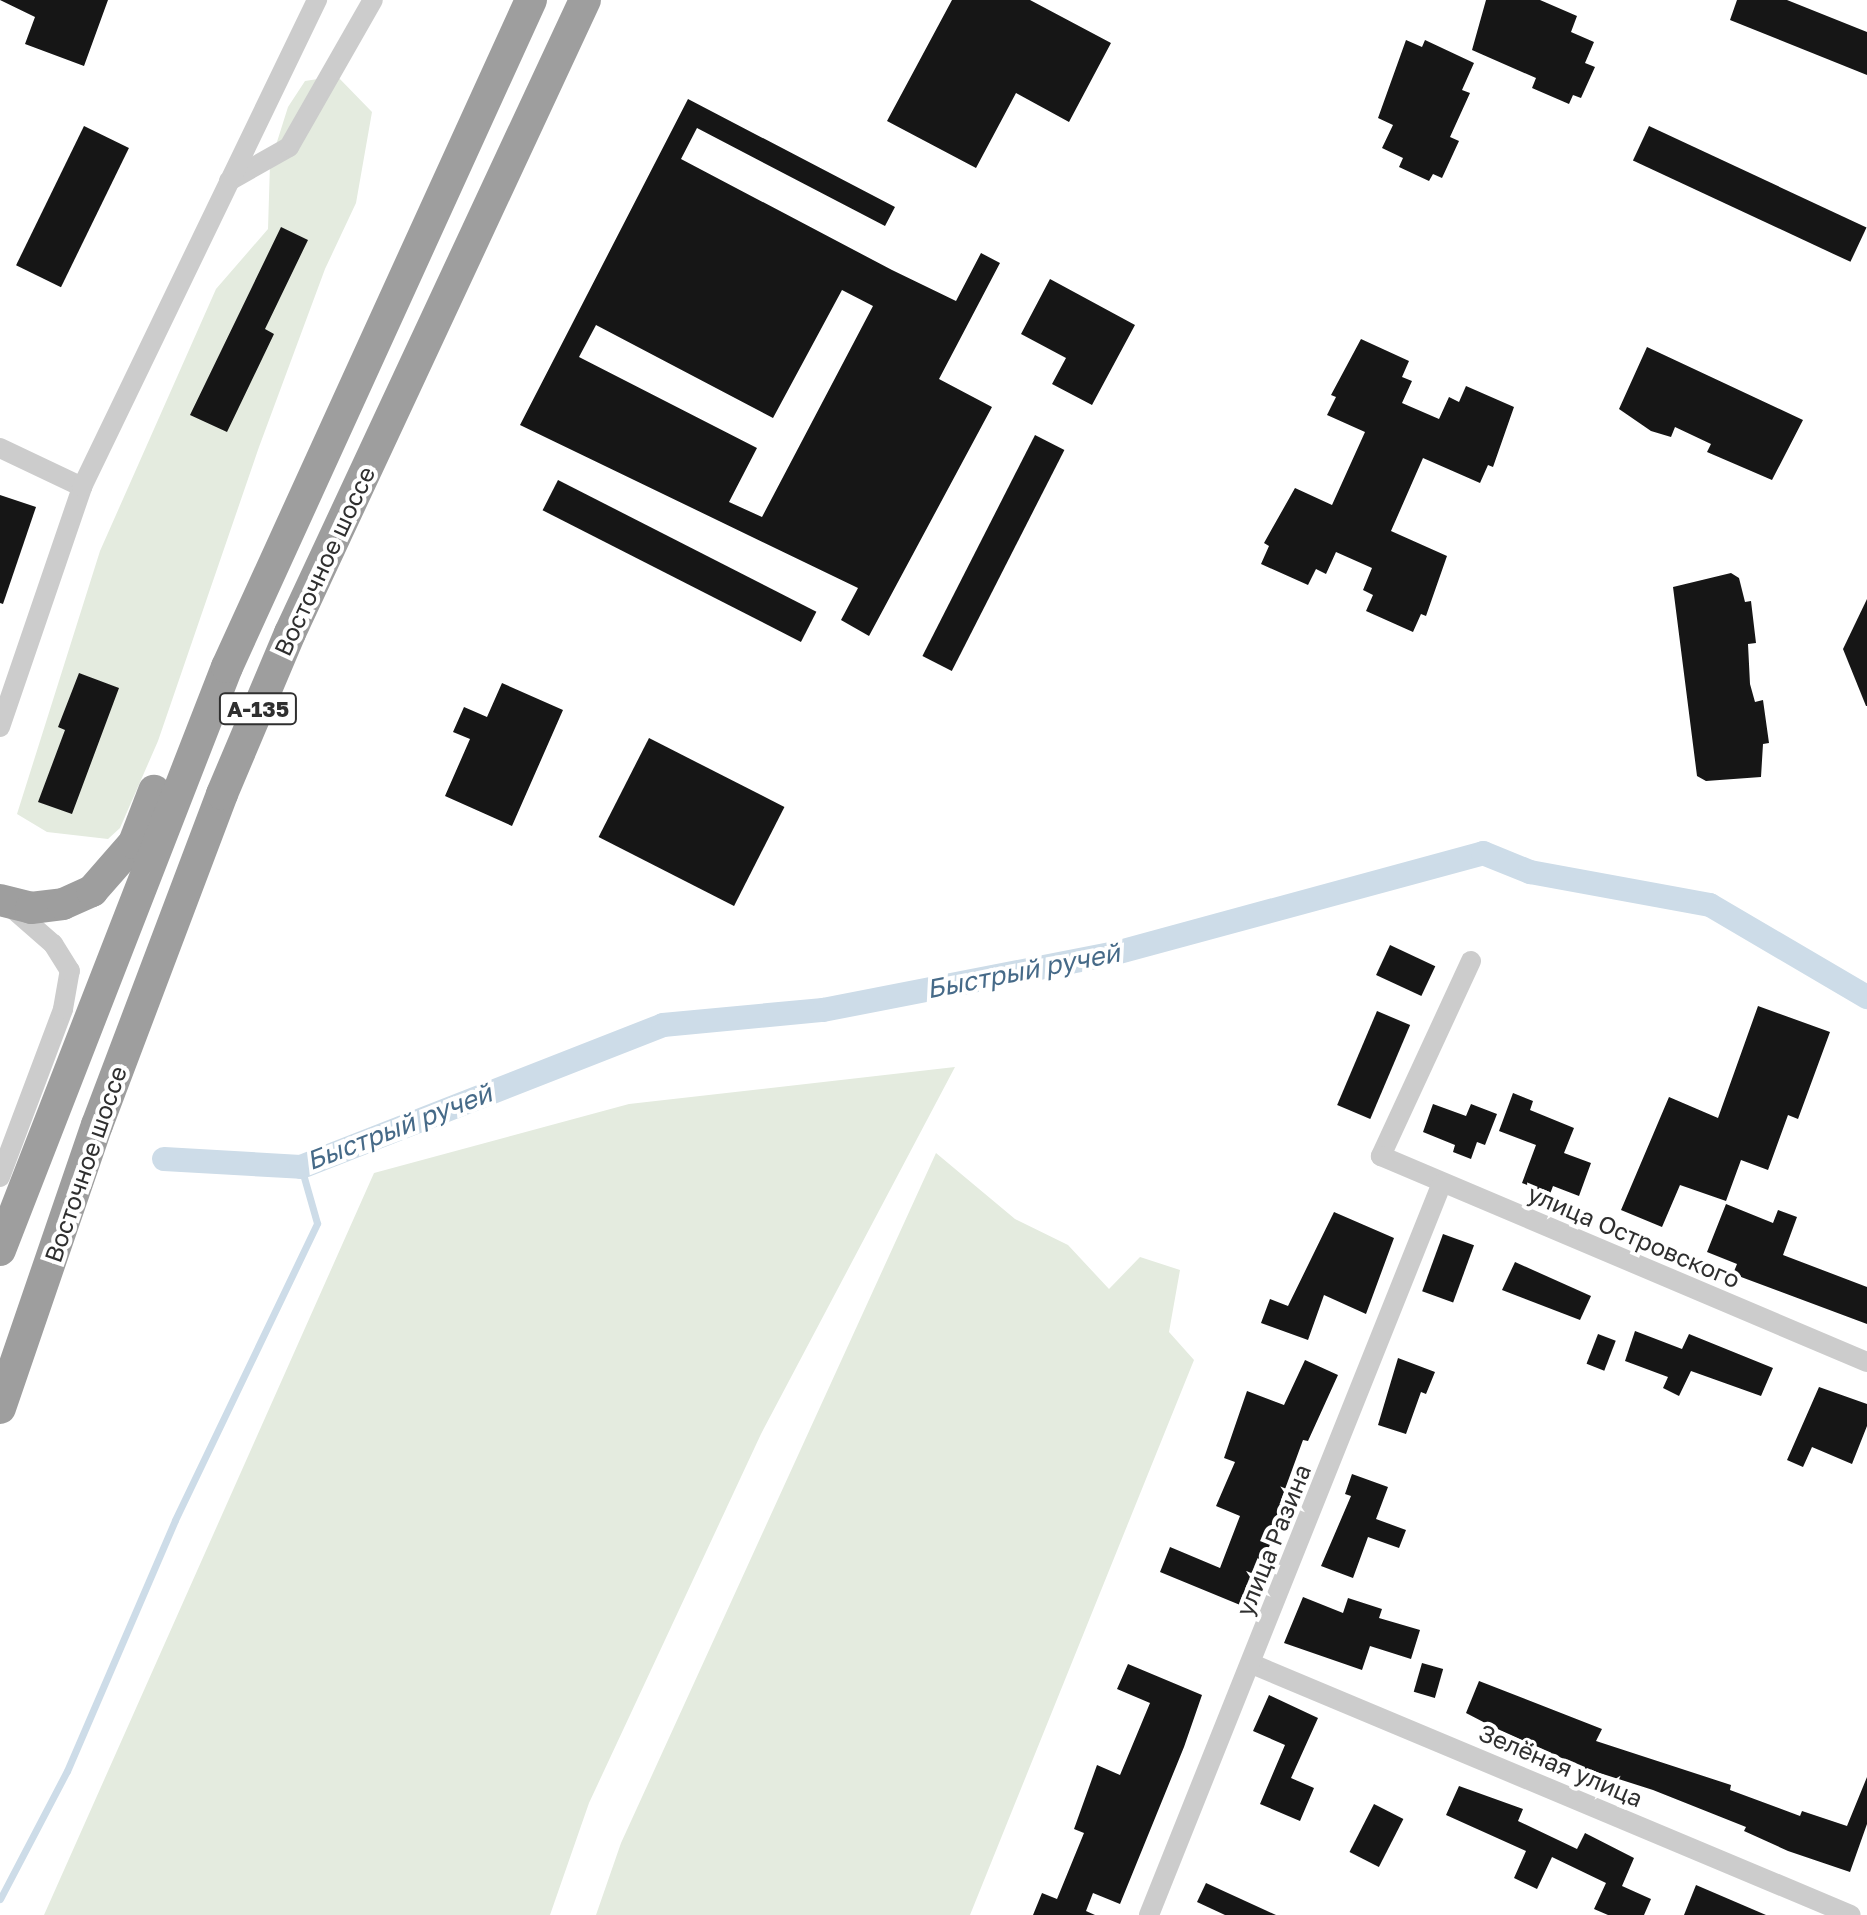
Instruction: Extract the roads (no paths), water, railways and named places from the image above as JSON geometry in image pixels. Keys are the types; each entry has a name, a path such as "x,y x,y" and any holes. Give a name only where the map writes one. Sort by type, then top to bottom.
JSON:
{"highway":[{"name":"Восточное шоссе","path":"4,1238 214,699 531,0"},
{"name":"Восточное шоссе","path":"0,1408 97,1125 222,794 290,633 585,0"},
{"path":"0,901 31,908 63,904 92,891 134,843 189,727 214,699"}],"street":[{"path":"0,727 82,487 317,0"},
{"path":"229,181 289,147 373,0"},
{"path":"0,448 82,487"},
{"path":"0,901 29,920 70,971 63,1009 0,1177"},
{"name":"улица Островского","path":"1471,961 1381,1156 1867,1362"},
{"name":"улица Разина","path":"1149,1915 1442,1183"},
{"path":"0,1187 4,1238"},
{"name":"Зелёная улица","path":"1252,1664 1851,1915"}],"waterway":[{"name":"Быстрый ручей","path":"164,1159 301,1167 663,1025 823,1010 1112,954 1483,853 1530,872 1710,905 1867,997"},
{"path":"0,1899 67,1771 175,1520 317,1223 301,1167"}]}
